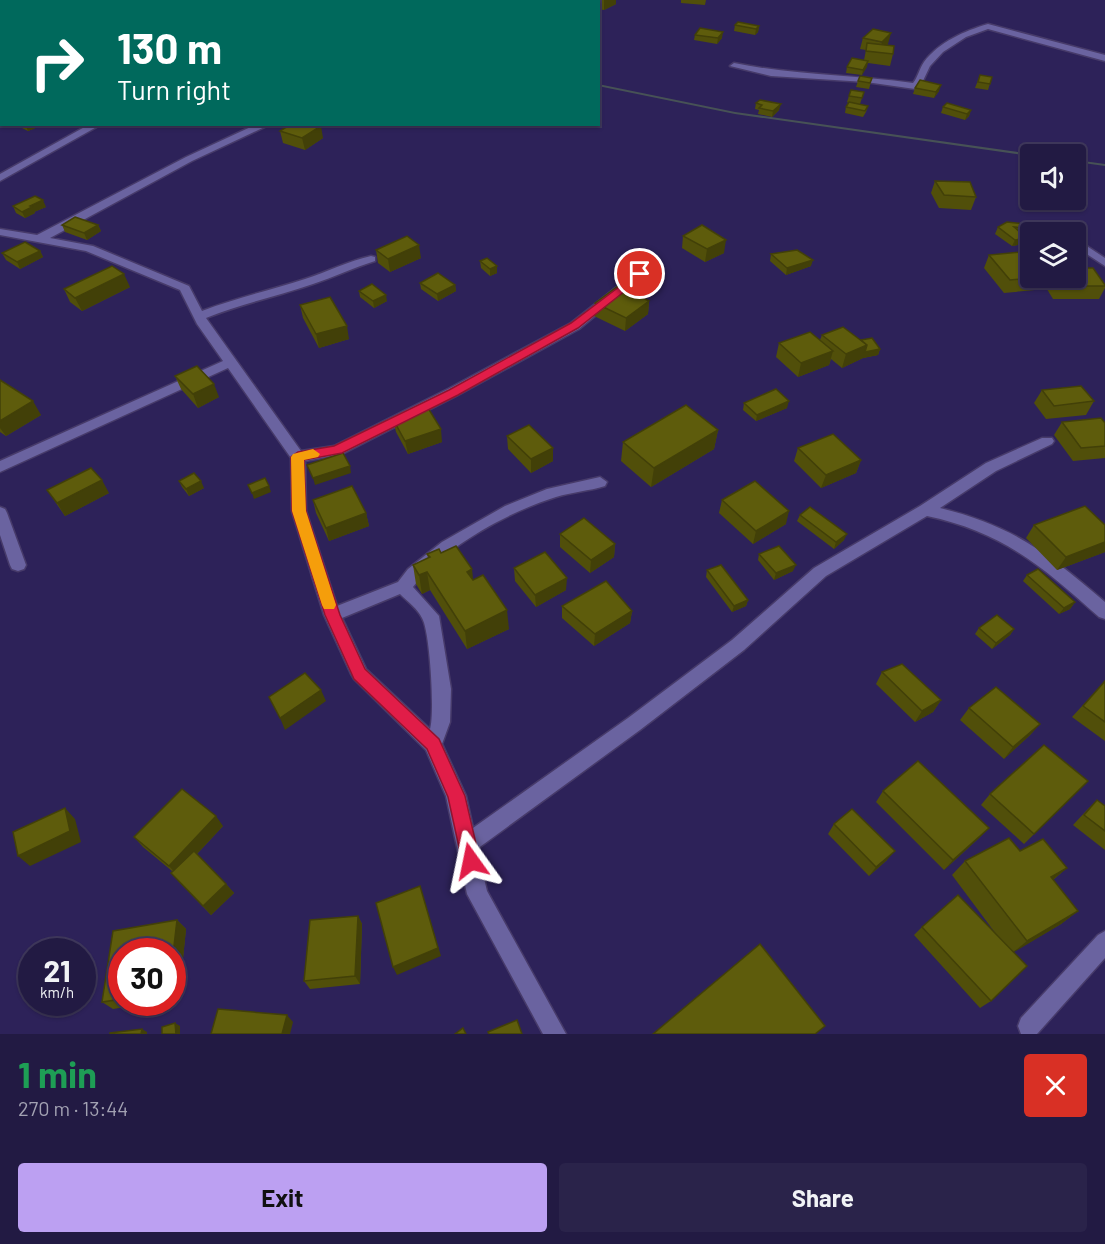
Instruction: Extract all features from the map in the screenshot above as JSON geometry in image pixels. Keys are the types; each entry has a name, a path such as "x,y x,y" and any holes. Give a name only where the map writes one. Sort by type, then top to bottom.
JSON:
{"street":[{"path":"734,66 771,73 915,86 921,81 926,65 939,50 988,26 1105,58"},
{"path":"0,178 94,126"},
{"path":"39,239 189,159 262,126"},
{"path":"0,232 89,248 185,288 199,316 298,457 299,511 332,615 360,674 433,744 456,796 477,894 555,1034"},
{"path":"1086,249 1105,263"},
{"path":"199,316 239,301 311,281 340,268 371,259"},
{"path":"298,457 337,450 453,393 574,326 640,274"},
{"path":"0,467 231,362"},
{"path":"467,844 625,731 729,652 820,572 925,510 991,467 1047,441"},
{"path":"332,615 358,606 385,591 403,587 409,577 455,541 487,522 546,495 600,482"},
{"path":"925,510 950,515 1017,542 1105,612"},
{"path":"0,513 18,565"},
{"path":"403,587 431,616 442,689 441,722 433,744"},
{"path":"1030,1031 1105,942"}],"building":[{"path":"738,22 759,26 756,29 735,25"},
{"path":"700,28 723,32 718,38 695,35"},
{"path":"873,29 891,33 882,42 863,38"},
{"path":"867,43 894,46 893,54 866,51"},
{"path":"852,58 868,61 863,70 847,67"},
{"path":"980,75 992,77 990,84 978,82"},
{"path":"860,76 872,78 870,83 858,81"},
{"path":"920,80 941,85 936,92 915,88"},
{"path":"851,90 864,92 862,98 849,96"},
{"path":"760,100 781,104 773,111 759,108 762,105 756,103"},
{"path":"849,102 868,106 865,111 846,107"},
{"path":"947,103 971,110 967,114 943,107"},
{"path":"288,126 321,126 302,138 280,131"},
{"path":"935,181 970,182 976,197 944,195"},
{"path":"35,196 43,200 22,212 13,206"},
{"path":"75,217 98,225 84,233 62,225"},
{"path":"1007,222 1020,223 1020,228 1014,227 1020,232 1020,239 1015,240 998,227"},
{"path":"702,225 726,240 707,249 683,236"},
{"path":"407,236 419,245 388,259 376,250"},
{"path":"25,242 40,251 17,262 2,253"},
{"path":"797,250 813,260 787,268 771,254"},
{"path":"1020,252 1020,279 1010,280 989,255"},
{"path":"487,258 497,266 490,269 480,261"},
{"path":"112,266 124,274 75,298 64,289"},
{"path":"1086,268 1093,268 1105,286 1086,286"},
{"path":"438,273 455,285 437,294 420,283"},
{"path":"372,284 386,295 373,301 359,291"},
{"path":"618,286 649,301 626,318 595,303"},
{"path":"330,297 347,326 316,334 300,305"},
{"path":"843,327 867,345 846,354 822,335"},
{"path":"810,332 833,351 801,363 779,343"},
{"path":"872,338 880,349 865,352 867,345 861,340"},
{"path":"197,366 214,384 193,394 175,376"},
{"path":"0,380 33,401 0,421"},
{"path":"1081,386 1094,401 1054,406 1042,390"},
{"path":"776,389 789,401 757,415 744,403"},
{"path":"686,405 718,430 654,468 623,442"},
{"path":"428,408 441,429 405,441 393,419"},
{"path":"1101,418 1105,423 1105,446 1081,448 1062,422"},
{"path":"529,425 553,448 531,459 507,436"},
{"path":"833,434 861,460 826,475 798,448"},
{"path":"343,453 350,466 313,478 307,465"},
{"path":"91,468 102,480 57,503 47,490"},
{"path":"194,473 201,481 186,489 179,481"},
{"path":"265,478 269,486 252,493 248,485"},
{"path":"755,481 789,511 756,531 722,500"},
{"path":"352,486 366,513 326,528 313,500"},
{"path":"1085,506 1105,525 1105,542 1066,557 1034,525"},
{"path":"810,507 847,534 836,542 800,515"},
{"path":"584,518 615,544 591,560 560,534"},
{"path":"456,546 472,569 467,572 473,580 483,575 507,610 465,631 427,572 419,575 413,565 430,557 427,554 439,549 441,553"},
{"path":"779,546 796,565 776,573 759,554"},
{"path":"545,552 567,578 535,595 514,568"},
{"path":"721,565 748,600 734,606 707,570"},
{"path":"1038,569 1075,602 1064,608 1027,575"},
{"path":"606,581 632,611 595,634 562,606"},
{"path":"997,615 1014,629 996,643 979,628"},
{"path":"902,664 941,700 922,711 882,672"},
{"path":"305,673 321,690 280,718 269,697"},
{"path":"1105,681 1105,722 1083,706"},
{"path":"996,687 1040,724 1013,747 969,708"},
{"path":"1044,745 1088,781 1034,834 990,794"},
{"path":"918,761 989,828 953,860 883,791"},
{"path":"182,789 216,816 169,866 134,837"},
{"path":"1097,800 1105,806 1105,831 1084,815"},
{"path":"65,808 70,831 18,856 13,832"},
{"path":"852,809 895,851 876,867 834,824"},
{"path":"1009,838 1020,851 1043,839 1067,868 1051,877 1078,911 1027,941 965,861"},
{"path":"194,851 226,884 203,906 171,873"},
{"path":"420,886 438,948 393,967 376,903"},
{"path":"958,895 1027,966 991,1001 922,927"},
{"path":"358,916 355,976 304,981 310,920"},
{"path":"177,920 175,938 112,938 113,931"},
{"path":"760,944 825,1026 815,1034 653,1034"},
{"path":"108,963 108,1001 102,1002"},
{"path":"218,1009 287,1015 282,1034 211,1034"},
{"path":"517,1020 522,1034 489,1034 488,1032"},
{"path":"175,1023 176,1034 162,1034 162,1027"},
{"path":"463,1028 466,1034 455,1034"},
{"path":"142,1029 141,1034 110,1034 110,1033"}],"waterway":[{"path":"600,85 735,113 1020,154"},
{"path":"1086,162 1105,165"}],"slow traffic":[{"path":"313,454 298,457 299,511 329,605"}],"route":[{"path":"471,861 456,796 433,744 360,674 332,615 299,511 298,457 337,450 453,393 574,326 640,274"}]}
